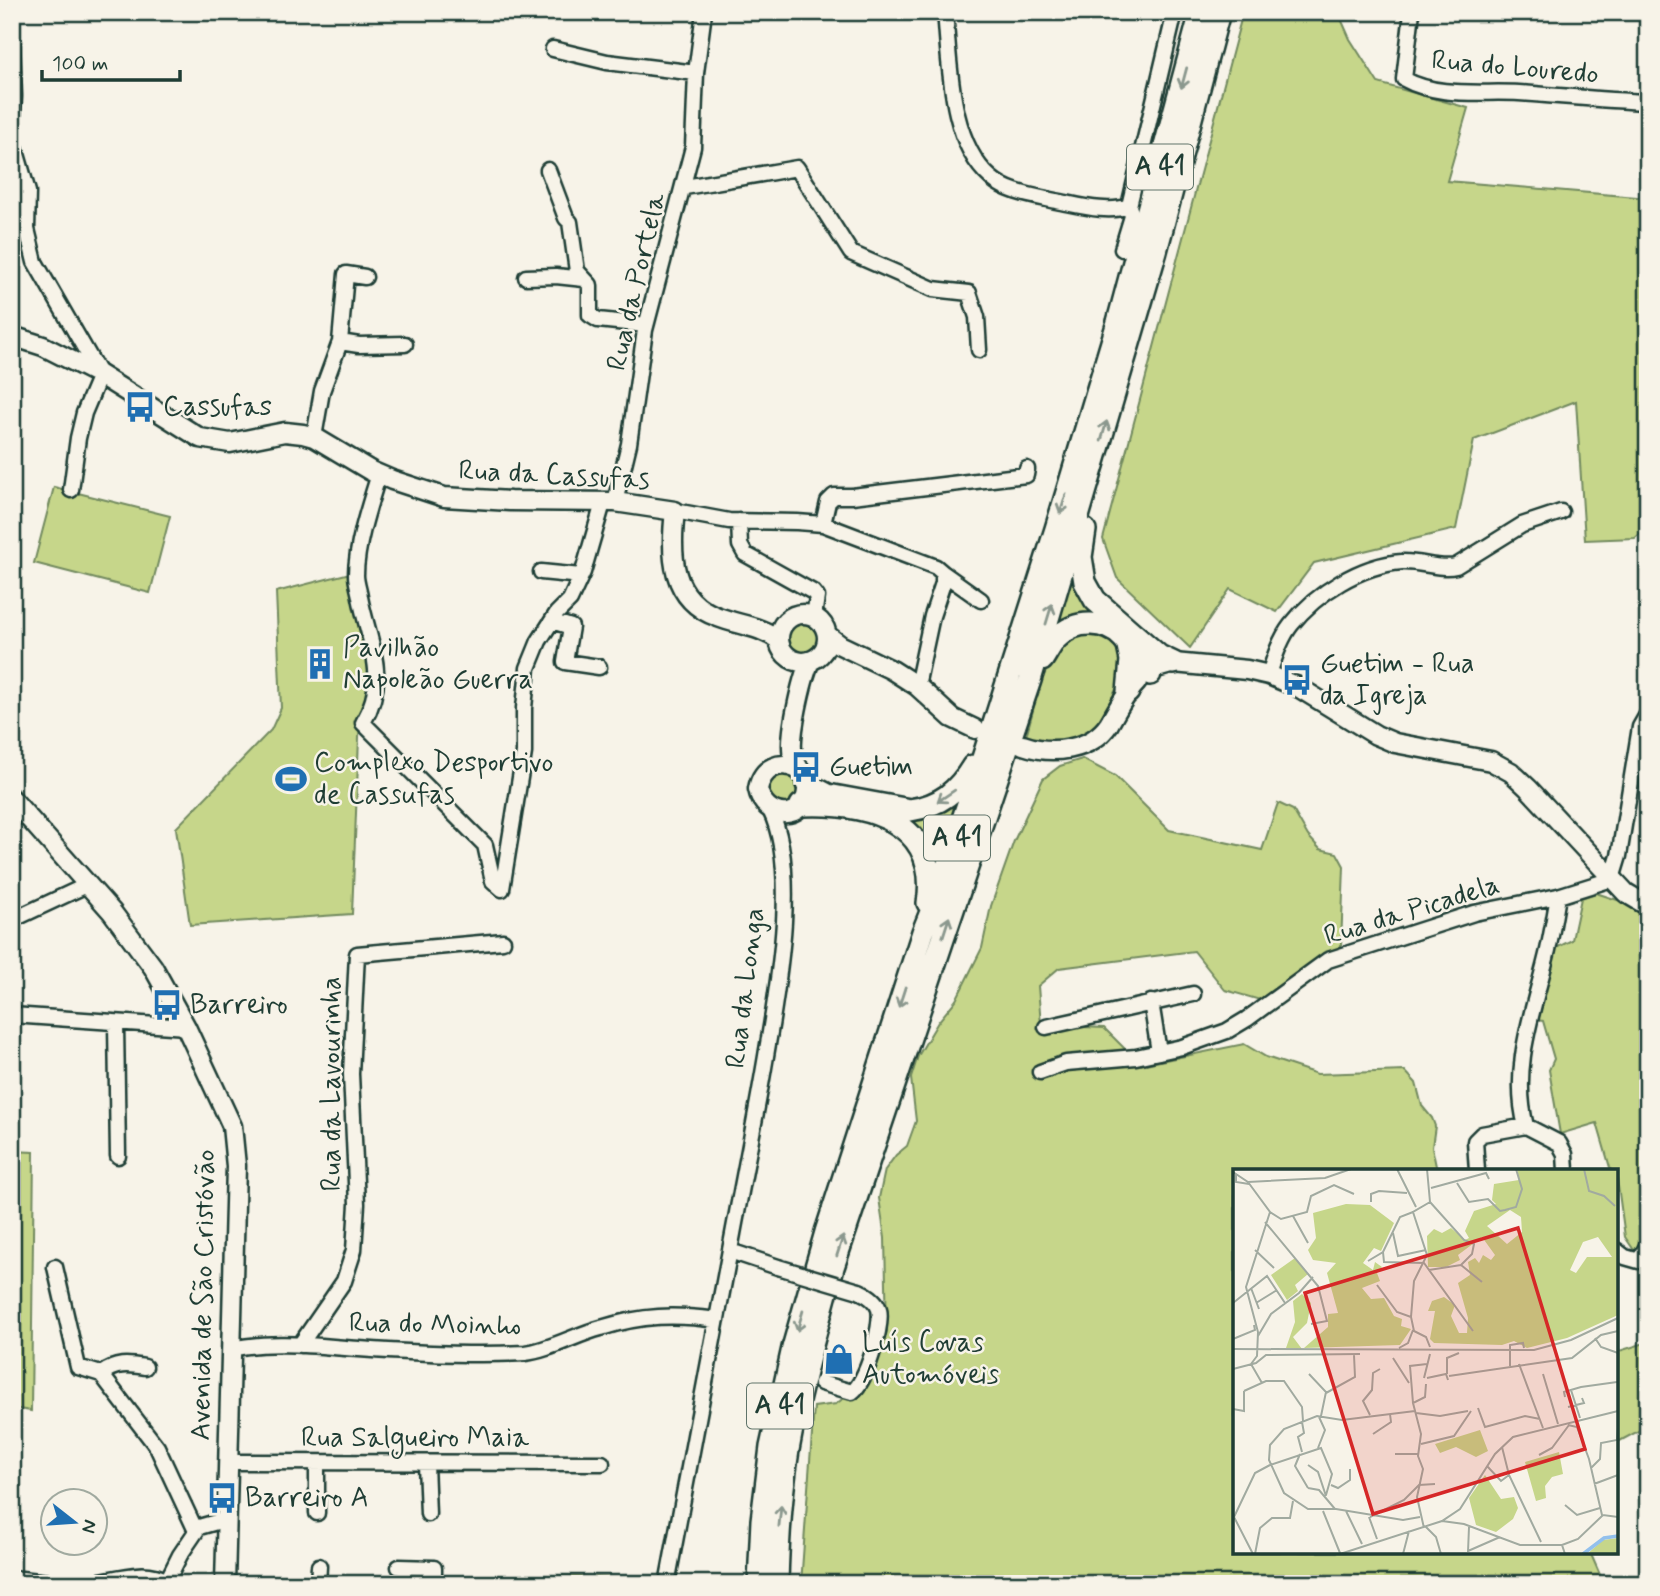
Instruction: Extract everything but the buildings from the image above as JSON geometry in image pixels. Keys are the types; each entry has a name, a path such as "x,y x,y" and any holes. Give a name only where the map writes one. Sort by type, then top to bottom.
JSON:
{"highway":[{"name":"A 41","path":"759,1584 762,1520 771,1447 793,1348 826,1232 935,902 981,736 1053,538 1118,322 1201,12"},
{"name":"A 41","path":"776,1584 779,1522 789,1449 810,1353 833,1267 1030,680 1156,251 1219,12"},
{"path":"1085,496 1082,557 1085,582 1103,610 1145,649 1150,674"},
{"path":"1030,680 1057,637 1076,625 1099,625 1112,630 1174,663"},
{"path":"1128,692 1133,640"},
{"path":"803,777 828,795 896,809 922,808 944,799 965,780 981,736"},
{"path":"795,809 827,804 868,812 892,821 915,838 926,859 930,888 923,932"}],"main road":[{"name":"Rua da Cassufas","path":"12,336 43,346 100,375 200,438 230,443 285,432 314,438 379,474 444,497 499,501 609,502 675,511"},
{"path":"675,511 671,545 673,560 677,576 691,601 702,610 760,628 779,640 784,622"},
{"path":"760,628 784,622 801,613 814,616 825,627 827,635 840,645 917,686 952,718 981,736"},
{"name":"Rua da Longa","path":"795,809 807,791 793,757 802,682 825,648 827,635"},
{"name":"Rua da Longa","path":"770,810 760,797 758,789 764,773 778,765 785,749 795,686 790,659 780,648 779,640"},
{"path":"790,659 803,663 816,658 865,657"},
{"path":"1023,745 1034,749 1069,749 1099,736 1139,680 1160,667 1174,663 1247,670 1269,675 1298,687 1376,735 1395,743 1491,761 1511,772 1626,893 1648,906"},
{"path":"1150,674 1222,669"},
{"path":"778,765 786,765 803,777"},
{"name":"Avenida de São Cristóvão","path":"12,799 112,912 153,967 186,1027 232,1126 236,1166 225,1584"},
{"path":"770,810 782,814 795,809"}],"street":[{"name":"Rua da Portela","path":"379,474 365,517 356,576 378,675 372,707 363,723 485,845 493,881 502,889 524,753 524,708 528,668 539,641 570,600 581,576 629,444 646,325 694,148 696,74 704,12"},
{"path":"945,12 954,99 963,134 976,163 992,180 1021,194 1075,205 1119,210 1129,206"},
{"path":"1122,249 1132,216 1129,206 1175,12"},
{"name":"Rua do Louredo","path":"1412,12 1404,79 1419,88 1648,102"},
{"path":"12,41 12,137 28,192 19,214 19,229 100,375 84,413 71,491"},
{"path":"553,49 607,62 696,74"},
{"path":"684,187 797,168 851,253 933,289 969,293 977,317 979,349"},
{"path":"548,170 566,218 570,222 577,271 590,285 590,315 598,320 646,325"},
{"path":"314,438 322,391 340,342 346,274 365,277"},
{"path":"526,277 584,279"},
{"path":"340,342 359,345 405,344"},
{"path":"824,524 828,502 834,496 1026,475 1027,468"},
{"name":"Rua da Cassufas","path":"675,511 739,521 824,524 936,567 981,600"},
{"path":"1269,675 1277,649 1290,625 1334,587 1366,570 1402,562 1426,563 1447,568 1456,566 1522,525 1561,512"},
{"path":"739,521 740,545 745,554 813,592 817,597 814,616"},
{"path":"541,572 581,576"},
{"path":"917,686 932,615 943,583 943,573"},
{"path":"552,621 571,627 565,662 599,667"},
{"path":"1612,879 1619,856 1640,727 1648,713"},
{"name":"Rua da Longa","path":"782,842 795,809"},
{"name":"Rua da Longa","path":"667,1584 781,968 784,900 782,842 770,810"},
{"name":"Rua da Picadela","path":"1040,1072 1066,1063 1136,1057 1159,1052 1227,1031 1328,960 1474,913 1558,896 1612,879"},
{"path":"12,920 88,885"},
{"path":"1526,1126 1521,1107 1520,1075 1530,1017 1548,949 1558,896"},
{"name":"Rua da Lavourinha","path":"300,1345 344,1281 354,1250 357,1204 351,1074 357,954 503,942"},
{"path":"1046,1027 1193,994"},
{"path":"1151,1002 1159,1052"},
{"path":"12,1015 186,1027"},
{"path":"116,1024 118,1156"},
{"path":"1477,1169 1475,1142 1482,1134 1526,1126 1559,1143 1565,1154 1566,1169"},
{"path":"1618,1252 1639,1261 1648,1244"},
{"path":"730,1251 870,1296 878,1309 878,1329 859,1388 852,1392 821,1383"},
{"path":"55,1267 78,1367 101,1374 157,1447 196,1531"},
{"name":"Rua do Moinho","path":"230,1349 243,1346 300,1345 486,1355 529,1352 601,1327 632,1320 677,1315 717,1320"},
{"path":"101,1374 112,1366 125,1364 145,1367"},
{"name":"Rua Salgueiro Maia","path":"228,1462 602,1463"},
{"path":"317,1463 317,1513"},
{"path":"426,1464 428,1514"},
{"path":"12,1578 78,1584 142,1574 158,1575 167,1581 199,1527 227,1519"},
{"path":"318,1566 318,1584"},
{"path":"399,1567 434,1568 434,1584"}],"green space":[{"path":"1243,12 1338,12 1350,39 1378,83 1468,108 1447,181 1648,198 1648,533 1645,530 1635,538 1585,540 1576,401 1474,440 1456,529 1314,563 1277,612 1230,589 1190,648 1117,578 1103,539"},
{"path":"54,487 170,516 150,593 34,563"},
{"path":"1074,564 1101,617 1051,635"},
{"name":"Complexo Desportivo de Cassufas","path":"350,573 357,618 374,677 360,712 352,914 190,925 176,828 271,730 281,708 276,592"},
{"path":"802,624 813,629 818,640 813,651 802,656 791,651 786,640 791,629"},
{"path":"1091,633 1114,641 1124,657 1124,673 1100,722 1089,731 1060,744 1025,739 1039,690 1053,659 1063,646 1075,637"},
{"path":"1082,759 1115,776 1169,830 1262,850 1278,803 1293,810 1308,836 1320,849 1337,853 1344,866 1341,946 1260,1000 1225,990 1194,951 1059,968 1038,986 1041,1025 1104,1028 1141,1065 1244,1044 1266,1057 1317,1074 1405,1071 1416,1083 1422,1106 1435,1126 1432,1147 1437,1169 1233,1169 1233,1554 1591,1554 1604,1584 801,1584 814,1407 836,1404 863,1383 887,1331 885,1238 879,1198 885,1170 907,1146 916,1121 911,1078 918,1056 938,1022 956,1000 982,948 991,906 1014,841 1043,779 1060,766"},
{"path":"783,775 794,779 798,790 794,801 783,805 772,801 768,790 772,779"},
{"path":"961,792 933,876 894,813"},
{"path":"1596,893 1648,910 1648,1286 1640,1259 1625,1237 1618,1169 1610,1169 1597,1123 1560,1134 1549,1070 1554,1059 1543,1021 1536,1020 1547,972 1556,948 1572,940 1581,898"},
{"path":"12,1151 34,1152 31,1411 12,1408"},
{"path":"1648,1342 1648,1426 1618,1442 1618,1351"},
{"path":"516,1575 657,1579 656,1584 519,1584"}],"place":[{"name":"Cassufas","path":"140,407"},
{"name":"Pavilhão Napoleão Guerra","path":"320,664"},
{"name":"Guetim - Rua da Igreja","path":"1297,680"},
{"name":"Guetim","path":"806,767"},
{"name":"Complexo Desportivo de Cassufas","path":"291,779"},
{"name":"Barreiro","path":"167,1005"},
{"name":"Luís Covas Automóveis","path":"839,1359"},
{"name":"Barreiro A","path":"222,1498"}]}
